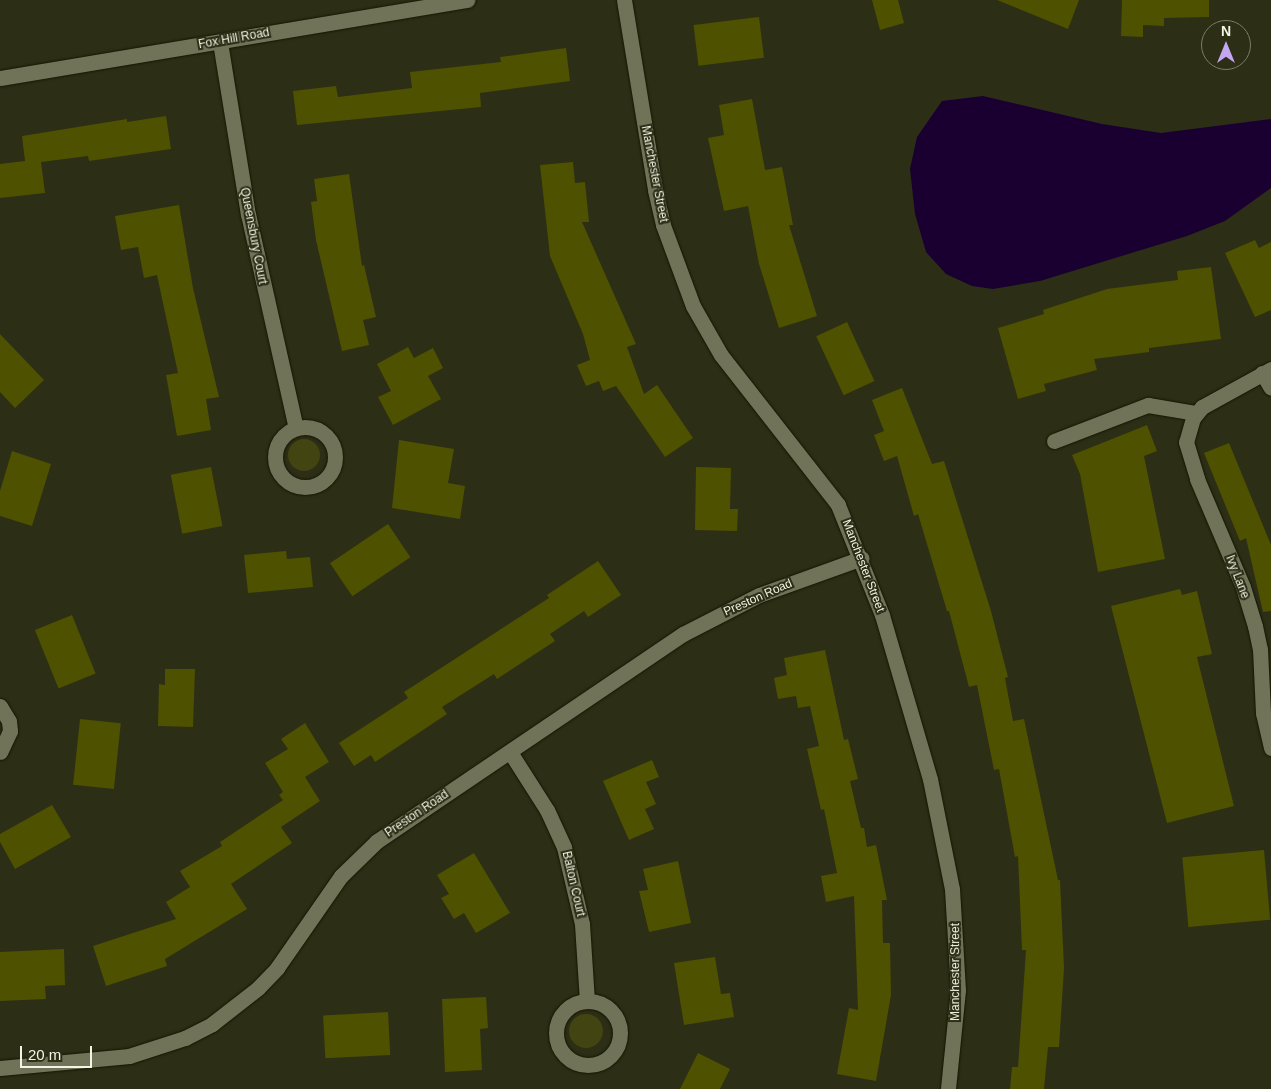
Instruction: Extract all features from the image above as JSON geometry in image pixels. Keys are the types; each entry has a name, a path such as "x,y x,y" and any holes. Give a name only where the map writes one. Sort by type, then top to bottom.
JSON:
{"street":[{"name":"Fox Hill Road","path":"0,78 468,0"},
{"name":"Manchester Street","path":"624,0 657,199 663,225 693,306 721,355 838,505 862,558 882,615 930,779 952,890 958,990 948,1089"},
{"name":"Queensbury Court","path":"220,42 248,214 296,428"},
{"path":"1054,441 1148,405 1196,413 1216,397 1267,371 1271,388"},
{"name":"Ivy Lane","path":"1196,413 1188,430 1190,460 1242,587 1255,626 1260,649 1264,713 1271,748"},
{"name":"Preston Road","path":"0,1068 129,1056 185,1038 212,1024 258,988 277,968 356,860 377,841 682,634 759,595 862,558"},
{"path":"0,706 9,720 10,731 8,740 0,752"},
{"name":"Balton Court","path":"510,752 547,810 567,856 582,924 587,1001"},
{"path":"587,1001 612,1011 620,1029 619,1039 610,1056 588,1065 566,1056 556,1032 562,1014 577,1003 587,1001"}],"shaded area":[{"path":"983,96 1102,124 1161,133 1271,119 1271,188 1225,221 1187,236 1040,281 993,289 972,286 946,274 926,252 915,214 910,169 917,137 942,101"},
{"path":"304,439 315,444 320,455 315,466 304,471 293,466 288,455 293,444"},
{"path":"586,1014 593,1015 598,1019 602,1024 602,1038 598,1043 593,1047 586,1048 579,1047 574,1043 570,1038 569,1031 570,1024 574,1019 579,1015"}],"building":[{"path":"872,0 898,0 904,23 880,30"},
{"path":"997,0 1079,0 1068,29"},
{"path":"1122,0 1209,0 1209,17 1164,18 1164,26 1143,25 1143,37 1121,36"},
{"path":"759,17 764,58 698,66 693,25"},
{"path":"566,48 570,81 480,93 481,107 297,125 293,91 336,86 338,97 412,88 410,72 501,62 500,57"},
{"path":"752,99 765,170 782,167 793,225 789,225 817,316 779,328 759,264 748,206 724,211 708,138 724,135 719,105"},
{"path":"166,116 171,149 89,161 88,156 41,162 45,193 0,198 0,164 25,161 22,136 127,119 127,122"},
{"path":"573,162 575,183 585,182 589,222 582,222 636,344 627,347 644,394 657,385 693,438 665,457 616,386 603,391 599,381 586,386 577,365 590,360 583,334 550,256 540,165"},
{"path":"349,174 362,266 364,265 376,317 363,320 369,345 342,351 316,240 311,202 317,201 314,179"},
{"path":"179,205 193,288 219,397 206,399 211,430 177,436 166,375 178,373 157,275 144,278 138,247 121,250 115,216"},
{"path":"1255,240 1259,248 1271,242 1271,310 1255,317 1225,253"},
{"path":"1211,267 1221,339 1149,348 1149,352 1094,359 1097,370 1044,384 1046,391 1018,399 998,328 1044,314 1043,310 1107,289 1178,280 1177,271"},
{"path":"847,322 874,381 844,395 816,336"},
{"path":"0,334 44,380 15,408 0,392"},
{"path":"408,347 414,358 433,348 443,368 428,376 441,399 393,425 378,397 391,391 377,364"},
{"path":"902,388 932,464 944,461 991,611 1008,677 1005,678 1013,721 1024,719 1058,880 1060,880 1064,968 1059,1047 1048,1047 1044,1089 1010,1089 1012,1067 1018,1067 1026,950 1022,950 1018,856 1015,857 999,769 994,770 977,685 969,687 949,611 947,611 918,514 914,516 897,456 884,461 874,435 884,431 872,400"},
{"path":"1147,425 1157,451 1144,456 1165,559 1098,572 1080,474 1072,455"},
{"path":"399,440 454,449 448,483 465,486 460,519 392,508"},
{"path":"1229,443 1271,545 1271,611 1263,612 1246,538 1240,541 1204,453"},
{"path":"12,451 51,464 32,526 0,516 0,491"},
{"path":"211,467 222,526 182,534 171,475"},
{"path":"696,467 731,468 730,509 738,509 737,531 695,530"},
{"path":"388,524 410,557 352,596 330,563"},
{"path":"286,551 287,559 310,557 313,587 248,593 244,555"},
{"path":"598,561 621,595 588,617 584,611 550,634 555,641 497,679 494,674 442,707 447,714 375,762 371,755 354,766 339,743 408,698 404,692 549,598 547,595"},
{"path":"1180,589 1182,595 1197,591 1212,654 1197,657 1234,806 1167,823 1111,606"},
{"path":"72,615 96,673 59,688 35,630"},
{"path":"825,650 844,740 848,739 858,779 850,781 861,828 864,828 867,847 876,845 887,900 882,900 883,943 890,943 891,995 876,1081 837,1074 849,1008 858,1010 854,896 826,902 821,876 837,873 824,809 821,810 807,749 819,746 810,706 798,708 796,696 778,699 774,678 787,675 784,658"},
{"path":"165,669 195,669 193,727 158,726 159,684 165,685"},
{"path":"80,719 121,723 114,789 73,785"},
{"path":"305,723 329,762 305,777 320,801 281,827 292,843 231,884 247,909 165,959 167,966 106,986 93,946 176,919 166,902 190,887 180,871 222,846 220,842 283,800 279,795 283,792 265,763 288,749 281,739"},
{"path":"652,760 659,777 646,782 656,804 645,809 654,829 629,840 603,781"},
{"path":"52,805 71,837 15,869 0,842 0,834"},
{"path":"1264,850 1270,920 1188,927 1182,857"},
{"path":"474,853 510,913 476,933 464,913 454,919 441,898 449,894 437,875"},
{"path":"678,861 691,923 649,932 639,891 648,890 643,869"},
{"path":"64,949 65,985 45,986 46,999 0,1001 0,952"},
{"path":"715,957 721,994 730,993 734,1017 684,1025 674,963"},
{"path":"486,997 488,1028 480,1029 482,1070 445,1072 442,999"},
{"path":"388,1012 390,1055 325,1058 323,1015"},
{"path":"698,1053 730,1069 720,1089 680,1089"}]}
